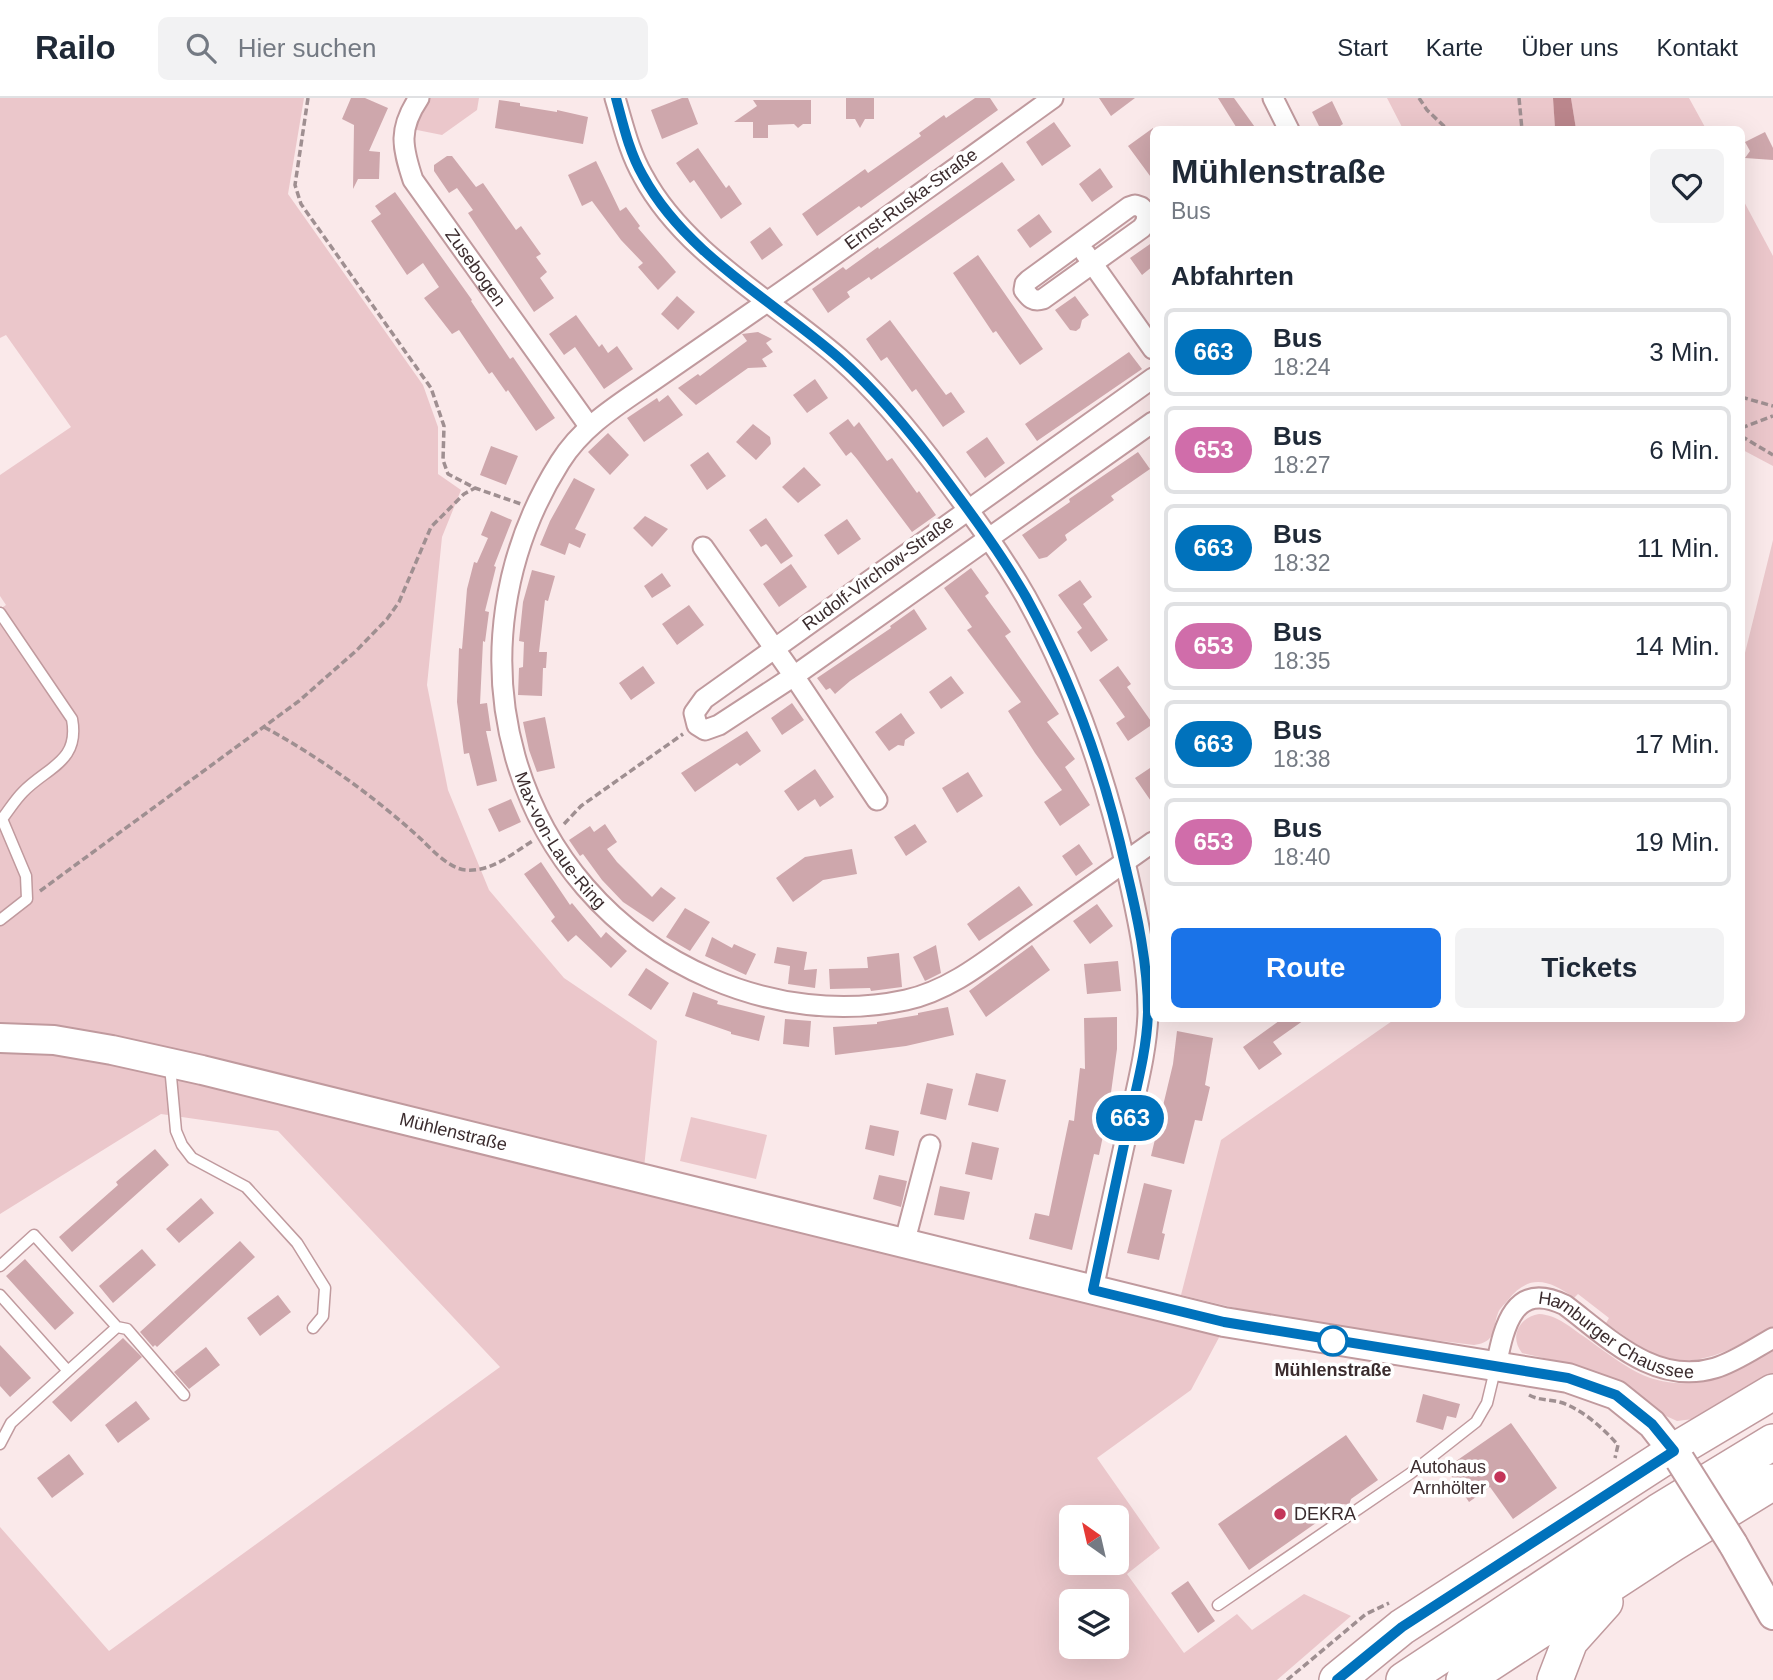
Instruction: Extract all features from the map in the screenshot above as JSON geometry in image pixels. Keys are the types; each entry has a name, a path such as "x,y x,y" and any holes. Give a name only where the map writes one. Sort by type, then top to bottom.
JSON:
{"highway":[{"path":"1337,1680 1402,1627 1773,1392"},
{"path":"1404,1680 1658,1512 1773,1441"},
{"path":"1464,1680 1671,1544 1773,1482"},
{"path":"1555,1680 1570,1641 1601,1605 1671,1544"}],"street":[{"name":"Zusebogen","path":"419,98 403,131 402,149 412,180 589,426"},
{"path":"615,98 626,135 643,176 674,221 721,264 841,360 909,430 989,538 1025,596 1076,703 1104,779 1125,862 1140,929 1150,1012 1143,1060 1093,1290"},
{"name":"Ernst-Ruska-Straße","path":"769,301 1053,98"},
{"path":"1273,98 1287,126"},
{"path":"1141,206 1147,213 1142,228 1093,264 1043,299 1037,301 1030,298 1024,290 1025,284 1129,207 1141,206"},
{"path":"1078,244 1150,345"},
{"name":"Max-von-Laue-Ring","path":"769,301 589,426 558,464 535,509 512,570 500,643 505,711 525,790 563,859 599,904 643,941 694,971 741,991 793,1004 859,1007 910,1000 959,979 1150,844"},
{"name":"Rudolf-Virchow-Straße","path":"1150,380 704,699 694,713 697,724 705,730 719,725 794,676 1150,424"},
{"path":"703,547 877,800"},
{"name":"Mühlenstraße","path":"0,1038 54,1040 170,1062 1224,1322 1568,1378 1616,1395 1652,1424 1677,1455 1733,1544 1773,1615"},
{"path":"904,1244 930,1145"},
{"name":"Hamburger Chaussee","path":"1496,1366 1509,1318 1520,1305 1539,1298 1554,1300 1565,1306 1645,1363 1669,1372 1693,1373 1716,1368 1773,1338"}],"lane":[{"path":"0,613 72,719 75,734 71,748 56,768 24,791 2,819 26,876 27,899 0,920"},
{"path":"170,1062 176,1131 182,1145 192,1157 246,1187 297,1243 325,1288 323,1316 313,1328"},
{"path":"0,1266 34,1235 117,1327 127,1329 184,1395"},
{"path":"0,1296 68,1371"},
{"path":"0,1444 11,1423 117,1327"},
{"path":"1218,1605 1410,1473 1476,1422 1487,1403 1496,1366"}],"path":[{"path":"308,98 295,177 296,193 301,204 431,388 444,426 443,460 448,474 475,488 535,509"},
{"path":"1419,98 1444,126"},
{"path":"1519,98 1522,126"},
{"path":"1745,398 1773,407"},
{"path":"1745,426 1773,416"},
{"path":"1745,438 1773,456"},
{"path":"27,899 198,777 331,674 387,620 399,602 430,527 464,494 475,488"},
{"path":"263,727 307,753 383,805 438,855 462,870 481,870 492,866 556,825 567,822 581,806 697,724"},
{"path":"1524,1392 1538,1399 1562,1403 1592,1420 1608,1433 1618,1445 1615,1458 1607,1466"},
{"path":"1287,1680 1366,1615 1391,1601"}],"shaded area":[{"path":"0,98 304,98 288,194 423,385 438,427 438,474 461,490 442,537 427,685 448,790 489,890 564,978 657,1041 644,1168 0,1029 0,609 6,605 0,596 0,475 71,427 6,335 0,338"},
{"path":"430,98 479,98 477,110 442,135 412,129 422,106"},
{"path":"1387,98 1553,98 1555,126 1401,126"},
{"path":"1553,98 1571,98 1576,126 1555,126"},
{"path":"1571,98 1689,98 1704,126 1576,126"},
{"path":"1745,204 1773,256 1773,466 1745,451"},
{"path":"1773,540 1773,1327 1717,1355 1686,1360 1671,1359 1649,1352 1606,1323 1609,1318 1578,1294 1574,1298 1557,1287 1540,1282 1516,1291 1499,1311 1490,1338 1474,1345 1303,1324 1181,1295 1221,1140 1391,1022 1745,1022 1745,653"},
{"path":"0,1046 46,1049 157,1069 1223,1330 1191,1390 1097,1458 1160,1548 1129,1572 1129,1505 1059,1505 1059,1575 1128,1575 1184,1653 1237,1614 1252,1630 1304,1594 1351,1616 1277,1680 0,1680 0,1527 109,1651 500,1367 278,1131 161,1114 0,1214"},
{"path":"691,1117 767,1135 756,1179 680,1161"},
{"path":"1539,1314 1564,1323 1625,1366 1650,1378 1687,1383 1704,1380 1739,1368 1773,1349 1773,1380 1701,1418 1677,1421 1636,1393 1583,1367 1522,1353 1516,1341 1518,1329 1526,1319"}],"building":[{"path":"351,98 365,98 388,108 369,151 380,152 379,179 358,179 353,189 354,125 342,119"},
{"path":"688,98 698,124 662,139 651,110"},
{"path":"846,98 874,98 874,119 865,119 860,128 855,119 846,119"},
{"path":"975,98 990,98 998,110 861,208 859,206 817,236 802,214 865,169 868,173 921,136 919,133 944,115 946,118"},
{"path":"1099,98 1135,98 1111,116"},
{"path":"1218,98 1234,98 1254,126 1236,126"},
{"path":"499,100 588,117 583,144 495,128"},
{"path":"753,100 811,100 811,124 803,124 798,128 794,124 768,125 768,138 753,138 753,122 734,122 757,106"},
{"path":"1332,101 1343,124 1319,126 1312,112"},
{"path":"1054,122 1071,146 1042,166 1026,142"},
{"path":"1150,130 1150,176 1128,146"},
{"path":"1765,132 1773,148 1773,160 1745,158 1750,151 1745,142"},
{"path":"698,148 726,188 729,185 742,204 721,219 694,180 690,183 676,163"},
{"path":"447,156 452,156 476,187 483,183 516,230 521,226 541,254 536,257 547,272 540,278 554,298 534,312 468,213 473,210 457,188 449,193 434,171 434,165"},
{"path":"596,161 620,211 626,207 640,226 638,228 676,272 658,290 638,267 643,263 621,240 592,201 582,206 568,175"},
{"path":"1002,162 1015,180 871,280 869,277 847,292 850,297 828,313 812,289 843,267 846,270 878,247 879,249"},
{"path":"1100,168 1113,187 1092,202 1079,184"},
{"path":"395,192 472,300 510,359 513,357 555,418 536,431 508,390 506,392 492,372 489,374 459,330 452,334 424,298 439,287 423,263 407,275 371,221 381,214 375,206"},
{"path":"1039,214 1052,232 1030,248 1017,230"},
{"path":"770,227 783,245 762,260 750,242"},
{"path":"1150,244 1150,268 1142,275 1130,258"},
{"path":"978,255 1043,349 1020,365 996,331 993,333 953,273"},
{"path":"677,296 695,312 678,330 661,314"},
{"path":"1075,296 1089,315 1082,320 1076,331 1070,330 1055,310"},
{"path":"576,315 599,347 602,344 608,353 617,346 633,369 604,389 575,347 564,355 549,334"},
{"path":"890,320 946,395 951,392 965,412 943,427 916,389 912,392 887,357 881,361 866,339"},
{"path":"758,332 772,339 766,343 773,352 762,359 767,367 748,368 696,405 678,388 698,374 700,376 747,341 742,334"},
{"path":"1129,352 1142,369 1037,441 1025,424"},
{"path":"815,379 828,398 807,413 793,395"},
{"path":"668,395 683,415 644,442 627,418 657,398 659,402"},
{"path":"848,419 854,427 859,422 887,461 892,458 936,515 912,532 857,459 851,452 846,456 829,433"},
{"path":"753,424 770,437 771,444 756,460 736,442"},
{"path":"608,433 629,455 610,475 588,452"},
{"path":"987,437 1005,463 985,478 966,452"},
{"path":"491,446 518,456 506,485 480,475"},
{"path":"708,452 726,476 707,490 690,465"},
{"path":"1138,452 1150,469 1111,496 1114,500 1065,535 1067,540 1047,557 1039,559 1022,535"},
{"path":"804,467 821,485 798,503 782,487"},
{"path":"574,478 595,489 575,529 586,534 580,548 569,543 565,555 540,545"},
{"path":"491,511 512,520 494,566 496,567 485,611 489,612 485,642 483,641 480,704 487,703 491,731 486,731 497,781 477,786 469,753 464,754 457,702 459,648 462,649 467,589 474,562 477,563 488,538 481,535"},
{"path":"645,516 668,529 652,547 633,528"},
{"path":"766,518 793,556 781,564 766,544 761,547 749,530"},
{"path":"847,519 861,539 838,555 824,535"},
{"path":"791,564 807,587 779,607 763,584"},
{"path":"971,568 989,593 985,596 1011,632 1005,636 1059,714 1047,722 1075,759 1065,767 1090,805 1060,826 1044,802 1062,790 1008,711 1021,702 967,630 972,627 944,588"},
{"path":"532,570 555,576 548,601 545,600 539,652 547,652 546,668 543,668 542,696 518,695 519,668 523,667 524,642 519,641 523,602"},
{"path":"662,573 671,586 652,598 644,586"},
{"path":"1080,580 1092,597 1083,604 1108,640 1091,652 1077,632 1082,628 1058,595"},
{"path":"689,605 704,625 677,645 662,624"},
{"path":"914,609 927,629 835,694 830,688 826,690 817,678 891,628 890,626"},
{"path":"643,666 655,683 631,700 619,683"},
{"path":"1118,666 1131,684 1127,687 1150,720 1150,726 1128,741 1116,723 1125,717 1099,680"},
{"path":"951,676 964,693 941,709 929,692"},
{"path":"792,703 804,720 782,735 771,718"},
{"path":"901,713 915,733 905,740 904,746 898,745 889,751 875,732"},
{"path":"545,717 555,768 537,772 523,722"},
{"path":"747,731 761,751 740,766 737,763 695,792 681,773"},
{"path":"1150,768 1150,800 1135,778"},
{"path":"815,769 834,797 820,807 815,799 798,811 784,791"},
{"path":"968,772 983,796 957,813 942,788"},
{"path":"511,799 521,822 499,832 488,809"},
{"path":"605,824 617,842 607,849 617,862 652,897 661,887 676,898 653,922 623,902 583,854 580,856 569,840 590,826 594,832"},
{"path":"915,824 927,842 906,856 894,837"},
{"path":"1079,844 1093,864 1076,876 1062,856"},
{"path":"852,849 857,874 823,880 793,902 776,878 805,857"},
{"path":"541,862 570,905 572,903 601,938 606,932 627,951 611,968 576,935 568,942 551,921 555,917 524,874"},
{"path":"1019,886 1033,905 979,941 967,924"},
{"path":"1097,904 1113,926 1090,944 1073,921"},
{"path":"685,908 710,922 690,951 666,937"},
{"path":"712,937 732,948 734,944 756,954 746,975 705,956"},
{"path":"936,945 941,973 925,981 913,957"},
{"path":"1032,945 1050,970 986,1017 969,991"},
{"path":"777,947 807,952 804,970 817,969 815,988 788,984 790,966 774,963"},
{"path":"899,953 902,987 871,991 870,988 830,989 829,969 868,968 867,957"},
{"path":"1118,961 1121,991 1087,994 1084,964"},
{"path":"646,968 669,983 651,1010 628,995"},
{"path":"693,992 718,1001 717,1004 765,1016 759,1041 731,1034 685,1016"},
{"path":"948,1007 954,1035 906,1046 835,1055 833,1027 877,1024"},
{"path":"1117,1017 1117,1049 1109,1107 1099,1155 1094,1154 1072,1250 1029,1239 1035,1213 1049,1216 1069,1120 1074,1121 1080,1068 1085,1069 1084,1018"},
{"path":"785,1019 811,1021 809,1047 783,1044"},
{"path":"1277,1022 1301,1022 1273,1042 1282,1054 1259,1070 1243,1047"},
{"path":"1177,1031 1213,1038 1205,1085 1210,1087 1202,1121 1195,1120 1184,1164 1151,1156 1173,1064"},
{"path":"976,1073 1006,1080 998,1112 968,1105"},
{"path":"927,1083 953,1089 946,1120 920,1114"},
{"path":"870,1125 899,1131 894,1156 865,1149"},
{"path":"972,1142 999,1148 992,1180 965,1174"},
{"path":"155,1149 169,1165 72,1252 59,1237"},
{"path":"879,1175 907,1181 901,1207 873,1199"},
{"path":"1144,1183 1172,1190 1159,1260 1127,1253"},
{"path":"940,1186 970,1192 964,1220 934,1215"},
{"path":"201,1198 214,1213 179,1243 166,1229"},
{"path":"240,1241 255,1257 157,1347 153,1347 140,1332"},
{"path":"142,1249 156,1265 113,1303 99,1286"},
{"path":"25,1259 74,1313 55,1330 6,1276"},
{"path":"278,1295 291,1312 260,1336 247,1318"},
{"path":"123,1338 142,1357 71,1422 52,1402"},
{"path":"0,1345 31,1378 10,1397 0,1386"},
{"path":"206,1347 220,1365 189,1389 174,1372"},
{"path":"1423,1394 1460,1404 1456,1418 1447,1416 1443,1430 1416,1422"},
{"path":"136,1401 150,1419 118,1443 105,1425"},
{"name":"Autohaus Arnhölter","path":"1511,1423 1557,1488 1513,1519 1490,1487 1469,1502 1446,1468"},
{"name":"DEKRA","path":"1346,1435 1378,1480 1351,1499 1349,1505 1343,1504 1249,1570 1218,1524"},
{"path":"69,1454 84,1474 52,1498 37,1478"},
{"path":"1188,1581 1215,1621 1198,1633 1171,1593"}],"bus line":[{"name":"663","path":"616,98 626,135 643,176 674,221 721,264 841,360 909,430 989,538 1025,596 1076,703 1116,820 1140,929 1148,1012 1143,1060 1093,1290 1224,1322 1568,1378 1616,1395 1652,1424 1674,1451 1402,1627 1337,1680"}],"place":[{"name":"Mühlenstraße","path":"1333,1341"},
{"name":"Autohaus Arnhölter","path":"1500,1477"},
{"name":"DEKRA","path":"1280,1514"}]}
